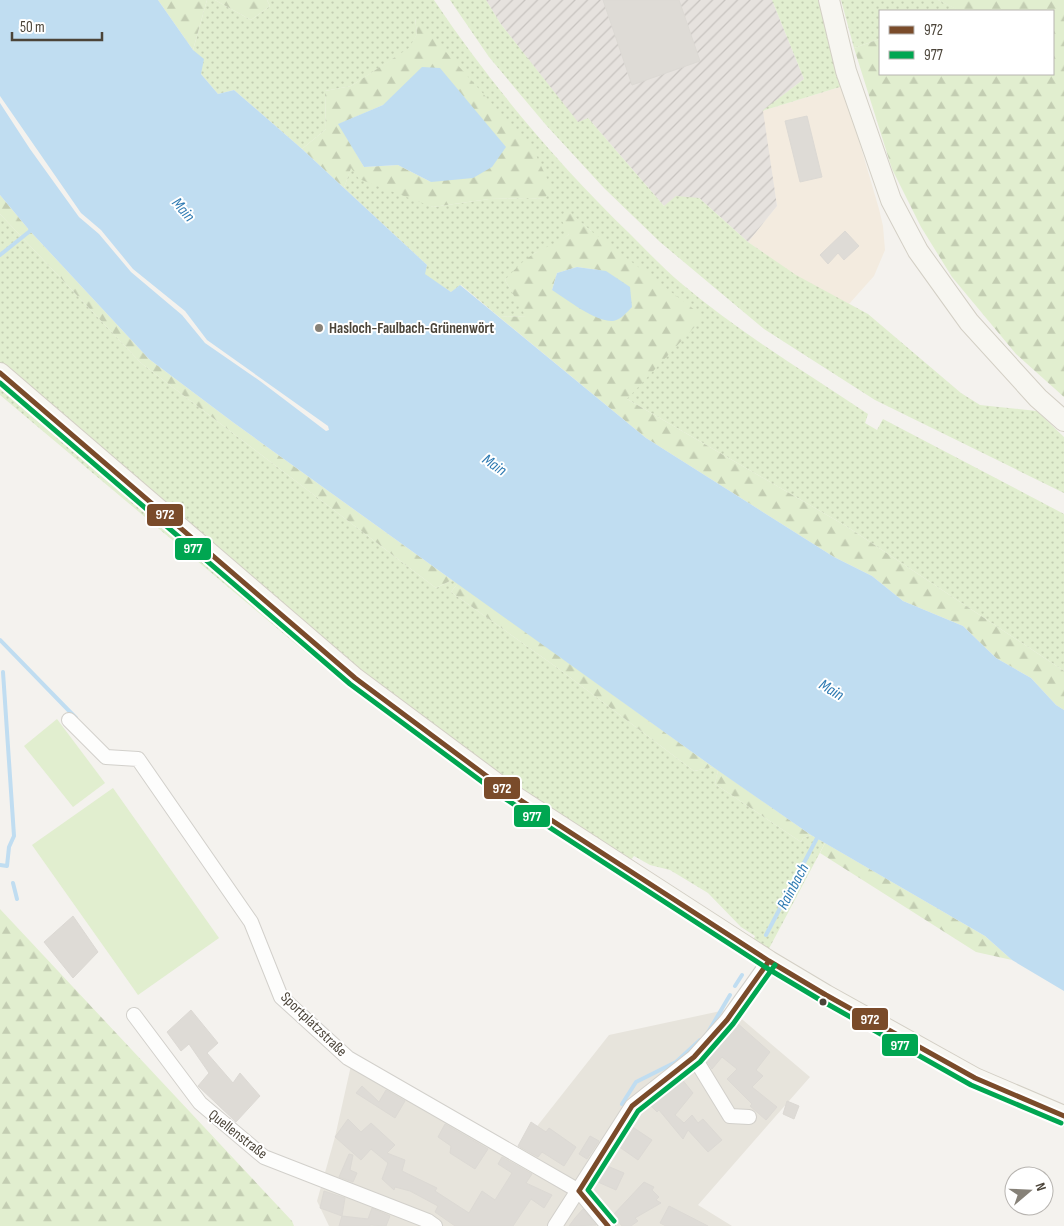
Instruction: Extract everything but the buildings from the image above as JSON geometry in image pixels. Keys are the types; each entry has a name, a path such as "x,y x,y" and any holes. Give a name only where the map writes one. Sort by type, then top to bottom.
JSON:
{"main road":[{"path":"829,0 846,72 891,200 918,250 969,322 1038,398 1064,421"},
{"path":"0,373 355,678 508,792 769,961 975,1078 1064,1116"}],"street":[{"name":"Sportplatzstraße","path":"69,720 106,757 138,759 251,922 281,997 348,1058 579,1191"},
{"path":"555,1226 632,1106 694,1057 727,1020 769,961"},
{"name":"Quellenstraße","path":"134,1015 200,1103 264,1157 428,1221 435,1226"},
{"path":"694,1057 730,1116 749,1117"},
{"path":"579,1191 608,1226"}],"shaded area":[{"path":"486,0 772,0 804,79 763,111 777,206 748,242 699,198 664,206 588,118 578,123 500,23"},
{"path":"843,86 879,209 885,250 874,276 849,304 796,276 748,242 777,206 762,111"},
{"path":"730,1009 810,1077 698,1205 732,1226 329,1226 317,1201 335,1137 352,1061 512,1158 609,1035"}],"green space":[{"path":"158,0 207,0 193,50"},
{"path":"207,0 215,0 251,20 270,6 267,0 434,0 502,93 551,151 656,260 704,302 750,336 868,414 865,423 877,430 883,419 1064,514 1064,671 846,526 627,399 591,231 565,209 569,234 560,242 535,253 505,280 527,317 498,316 461,285 451,292 423,274 427,265 344,188 351,167 433,207 489,199 545,199 415,18 417,34 410,48 351,86 325,91 326,129 302,149 234,90 218,94 201,74 193,50"},
{"path":"215,0 267,0 270,6 251,20"},
{"path":"450,0 486,0 500,23 578,122 588,118 664,206 676,196 699,198 748,242 796,275 868,314 961,393 980,405 1037,411 1064,437 1064,493 875,400 764,329 660,242 604,188 546,125 489,57"},
{"path":"772,0 822,0 843,86 762,111 804,79"},
{"path":"841,0 938,0 959,10 879,10 879,39 854,48"},
{"path":"938,0 1064,0 1064,397 1016,354 952,277 921,227 892,169 854,48 879,39 879,75 1054,75 1054,10 958,10"},
{"path":"415,17 534,151 551,187 545,199 489,199 433,207 359,179 351,168 344,188 302,149 326,129 325,91 351,86 409,48 417,34","holes":["383,105 431,182 398,165 364,167 339,124"]},
{"path":"0,195 30,231 149,359 234,423 452,580 436,588 141,363 0,214"},
{"path":"565,208 591,231 704,317 627,399 846,526 1064,671 1064,710 1056,705 1031,678 996,658 963,626 903,601 872,576 834,557 646,438 498,316 526,317 505,280 519,265 531,256 569,234 562,221","holes":["577,267 606,271 630,287 632,307 552,290 557,273"]},
{"path":"0,214 141,363 436,588 452,580 458,583 451,592 559,669 694,771 713,767 718,770 715,784 801,842 803,838 811,835 825,843 764,958 750,948 755,936 741,927 708,893 670,870 650,865 634,856 625,867 355,678 348,686 0,395"},
{"path":"458,583 713,767 694,771 559,669 451,592"},
{"path":"57,719 105,783 73,807 24,746"},
{"path":"718,770 811,835 803,838 801,842 715,784"},
{"path":"113,788 219,938 138,995 32,845"},
{"path":"825,843 985,936 1012,960 976,952 820,853"},
{"path":"0,909 292,1221 294,1226 0,1226"}],"water":[{"name":"Main","path":"0,0 158,0 193,50 204,59 201,74 218,94 234,90 302,149 427,265 425,274 451,292 460,285 646,438 834,557 872,576 903,601 963,626 996,658 1031,678 1056,705 1064,710 1064,991 1012,960 985,936 811,835 452,580 234,423 149,359 30,231 0,195 0,103 30,149 79,217 99,234 131,272 182,315 205,343 260,381 326,431 329,430 328,426 207,340 185,311 133,269 101,230 81,213 0,96"},
{"path":"422,67 440,68 506,147 492,167 473,178 431,182 398,165 364,167 338,124 383,105"},
{"path":"577,267 606,271 630,287 632,307 619,319 613,321 606,320 582,310 552,290 557,273"}],"waterway":[{"path":"0,255 30,231 31,226"},
{"path":"0,640 76,718"},
{"path":"0,865 7,866 9,847 14,836 3,672"},
{"name":"Rainbach","path":"766,935 817,838"},
{"path":"13,883 17,899"},
{"name":"Rainbach","path":"735,986 742,975"},
{"name":"Rainbach","path":"707,1034 730,995"},
{"name":"Rainbach","path":"622,1104 636,1082 676,1062 700,1040"}],"transit line":[{"name":"972","path":"0,373 355,678 508,792 769,961 826,995 975,1078 1064,1116"},
{"name":"977","path":"0,383 350,684 504,798 765,967 822,1001 971,1085 1061,1123"},
{"name":"972","path":"579,1191 632,1106 694,1057 727,1020 769,961"},
{"name":"977","path":"614,1221 588,1190 638,1111 700,1062 733,1024 775,965"},
{"name":"972","path":"579,1191 608,1226"}],"place":[{"name":"Hasloch-Faulbach-Grünenwört","path":"319,328"}]}
